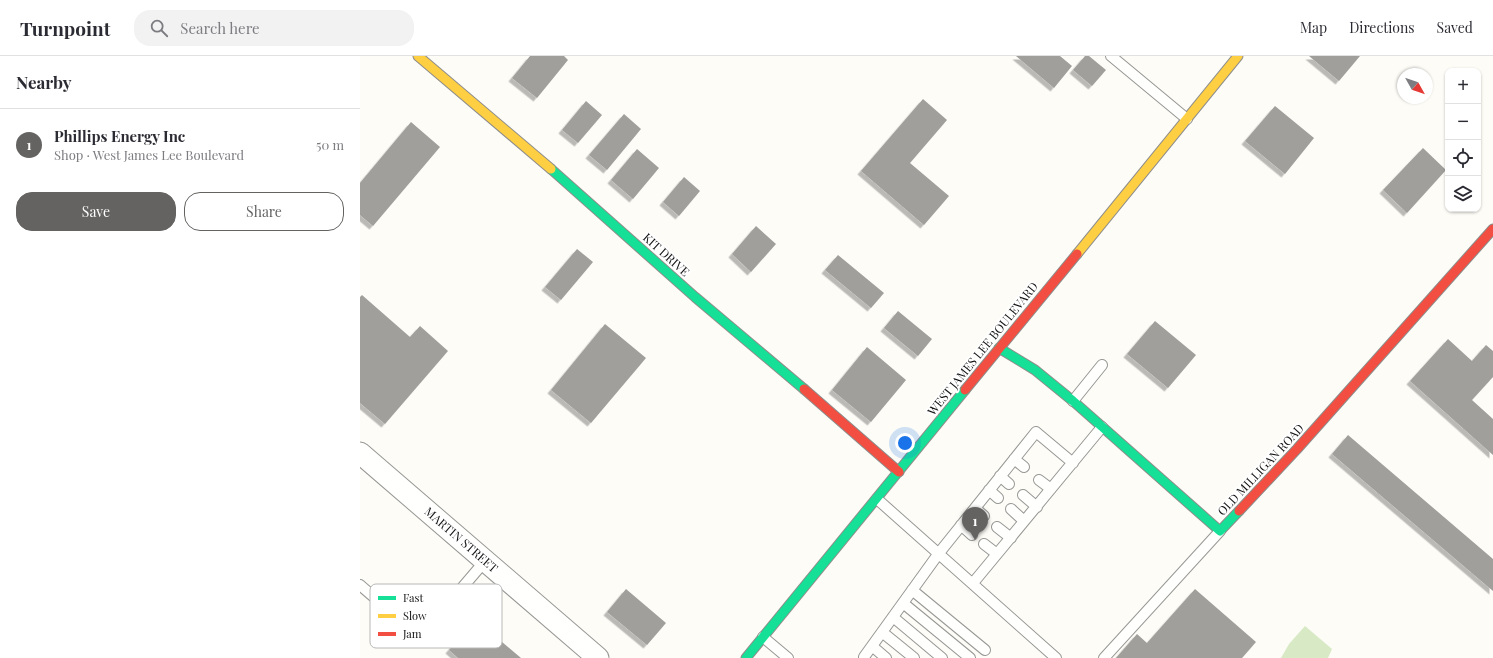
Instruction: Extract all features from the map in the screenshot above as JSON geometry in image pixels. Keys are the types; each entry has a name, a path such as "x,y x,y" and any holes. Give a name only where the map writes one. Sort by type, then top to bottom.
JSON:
{"street":[{"name":"KIT DRIVE","path":"418,56 539,158 695,297 789,376 898,472"},
{"name":"WEST JAMES LEE BOULEVARD","path":"746,658 1238,56"},
{"name":"OLD MILLIGAN ROAD","path":"999,348 1035,370 1073,401 1220,531 1297,449 1493,228"},
{"name":"MARTIN STREET","path":"360,453 598,658"}],"lane":[{"path":"1111,56 1186,118"},
{"path":"1073,401 1102,365"},
{"path":"973,583 1102,427"},
{"path":"865,658 939,552 1036,432 1073,463"},
{"path":"1014,459 1024,467"},
{"path":"1000,476 1009,484"},
{"path":"1039,480 1051,489"},
{"path":"989,490 998,498"},
{"path":"1023,495 1037,507"},
{"path":"877,498 1056,658"},
{"path":"975,508 984,516"},
{"path":"1011,509 1024,521"},
{"path":"961,525 972,535"},
{"path":"997,527 1011,538"},
{"path":"1104,658 1220,531"},
{"path":"984,544 997,554"},
{"path":"465,584 485,561"},
{"path":"360,585 370,594"},
{"path":"912,590 985,650"},
{"path":"903,603 970,658"},
{"path":"893,617 942,658"},
{"path":"882,632 914,658"},
{"path":"763,637 788,658"},
{"path":"872,646 886,658"}],"green space":[{"path":"1305,626 1332,649 1328,658 1281,658 1289,644"}],"building":[{"path":"530,56 564,56 568,60 537,98 512,78"},
{"path":"1016,56 1060,56 1072,66 1054,88"},
{"path":"1085,56 1089,56 1106,70 1092,86 1073,70"},
{"path":"1309,56 1360,56 1339,81"},
{"path":"923,99 947,120 910,163 949,196 924,225 861,171"},
{"path":"586,101 602,115 578,143 562,130"},
{"path":"1275,106 1314,138 1285,174 1245,141"},
{"path":"624,114 641,129 607,170 589,155"},
{"path":"411,122 440,147 373,226 360,215 360,183"},
{"path":"1423,148 1445,169 1445,171 1407,213 1383,190"},
{"path":"637,149 659,168 633,199 611,180"},
{"path":"684,177 700,191 679,216 663,202"},
{"path":"756,226 776,244 751,272 732,254"},
{"path":"577,249 593,262 561,300 545,287"},
{"path":"838,255 884,293 871,308 825,270"},
{"path":"362,295 410,337 420,326 448,351 385,424 360,403 360,297"},
{"path":"898,311 932,339 918,356 884,328"},
{"path":"1155,321 1196,355 1168,388 1127,354"},
{"path":"605,324 646,358 591,423 551,390"},
{"path":"1448,339 1472,361 1486,345 1493,351 1493,377 1472,400 1493,419 1493,455 1410,381"},
{"path":"867,347 906,380 871,422 832,390"},
{"path":"1348,435 1493,559 1493,591 1332,454"},
{"path":"626,589 666,623 647,645 607,612"},
{"path":"1195,589 1256,642 1242,658 1116,658 1137,634 1147,643"},
{"path":"502,642 521,658 458,658 449,650 451,648 502,648"}],"traffic: fast":[{"path":"551,169 695,297 804,389"},
{"path":"999,348 1035,370 1073,401 1220,531 1239,511"},
{"path":"746,658 965,390"}],"traffic: slow":[{"path":"418,56 551,169"},
{"path":"1077,254 1238,56"}],"traffic: jam":[{"path":"1239,511 1297,449 1493,229"},
{"path":"965,390 1077,254"},
{"path":"804,389 899,472"}],"place":[{"name":"Phillips Energy Inc","path":"975,540"}]}
